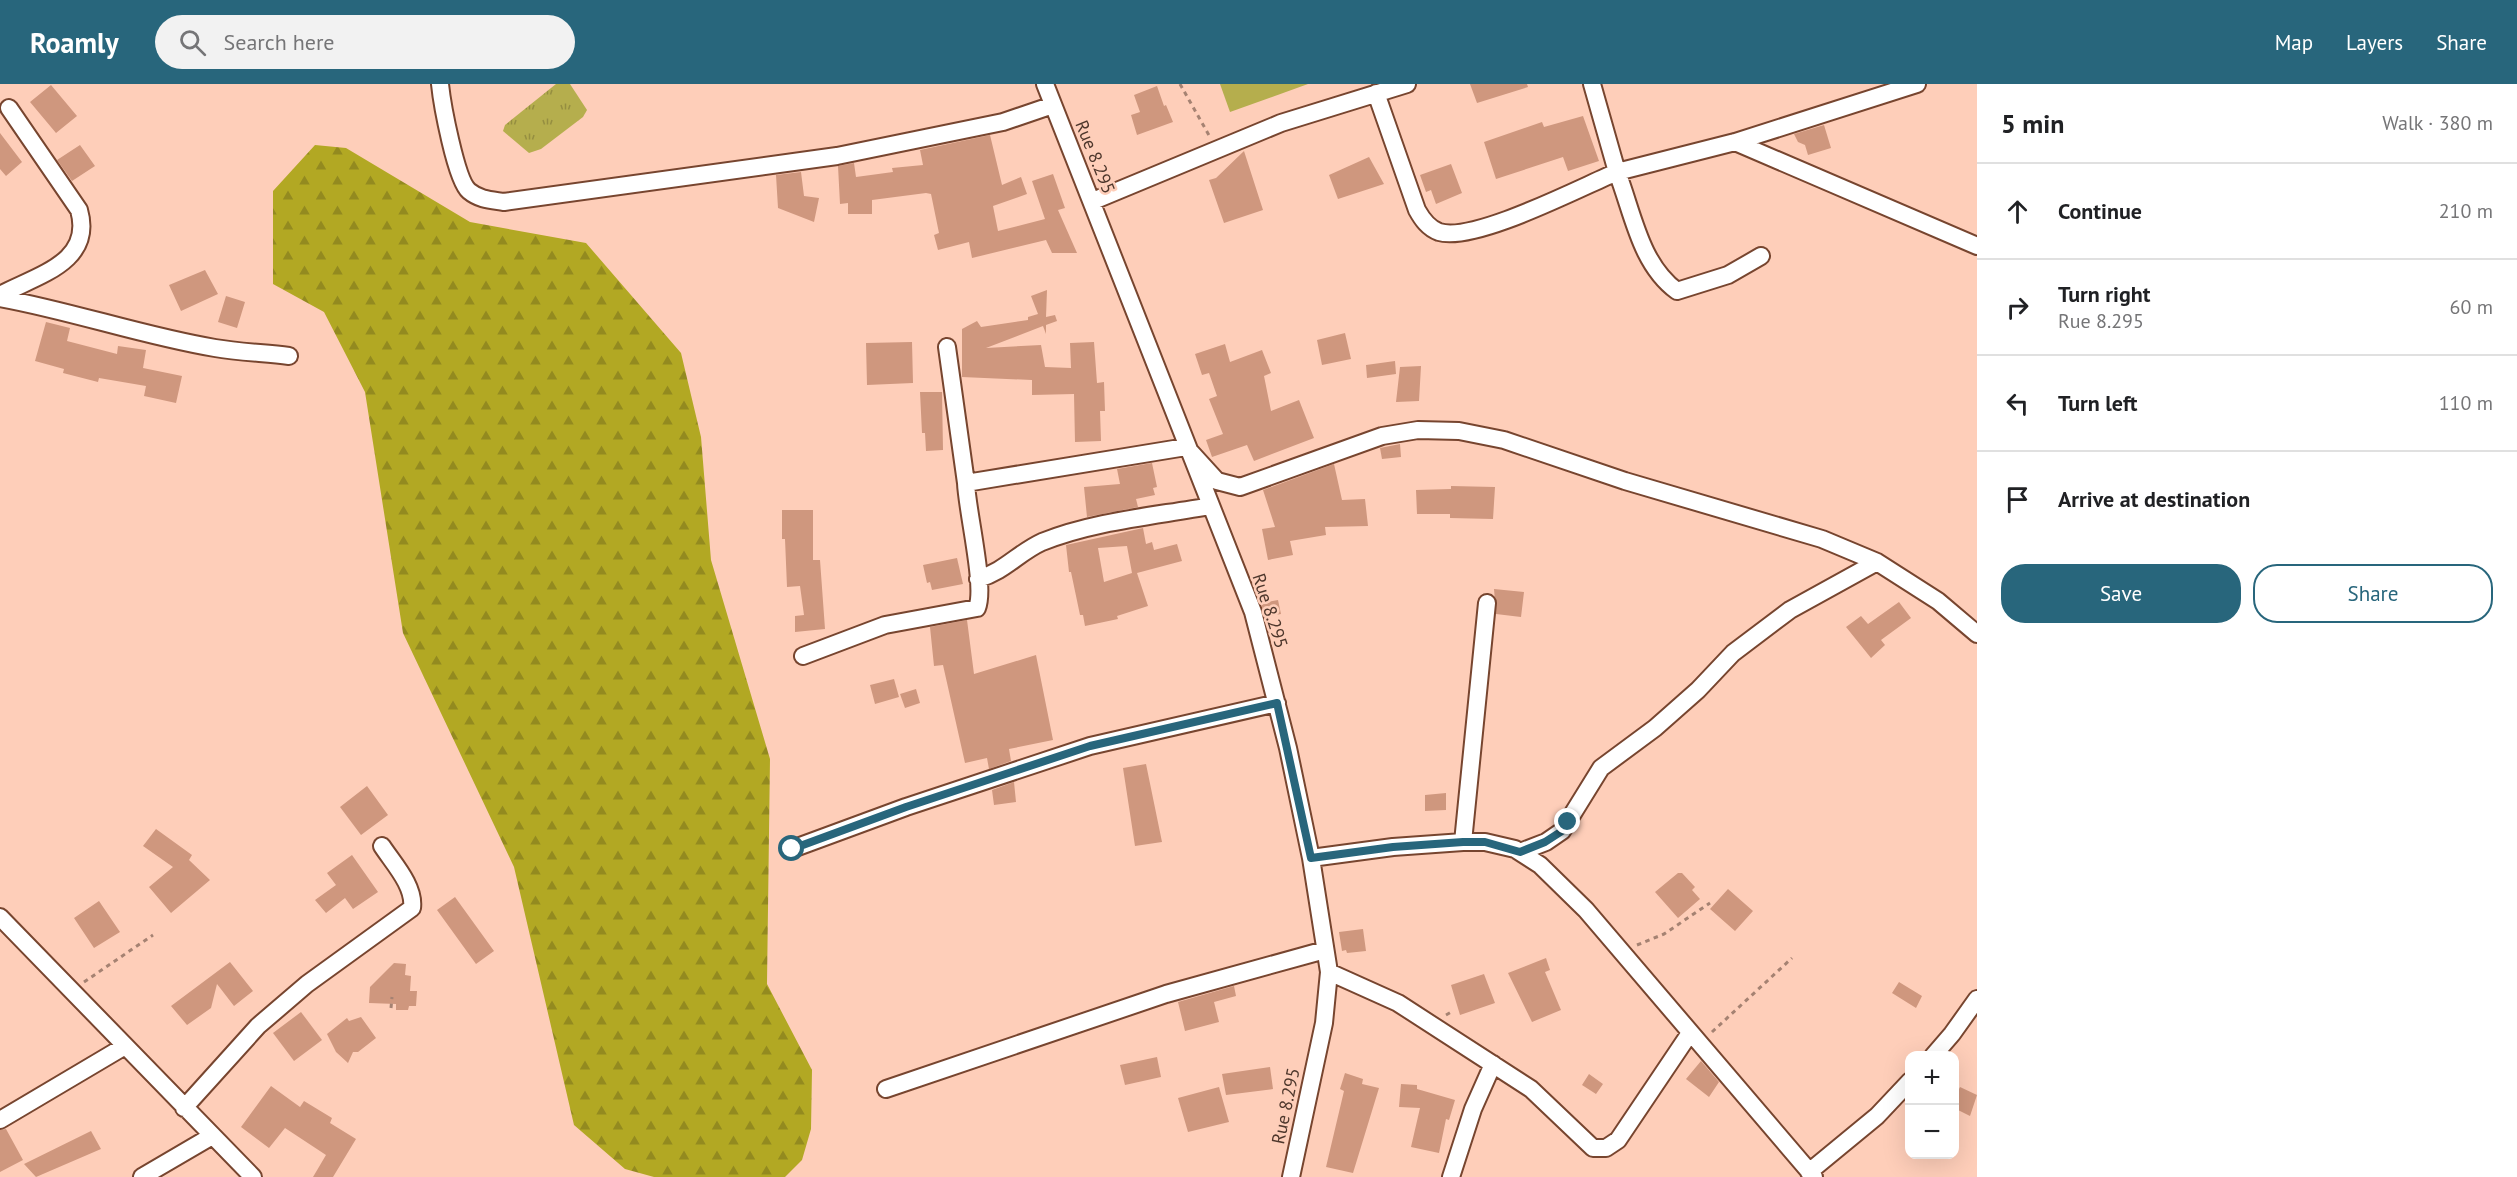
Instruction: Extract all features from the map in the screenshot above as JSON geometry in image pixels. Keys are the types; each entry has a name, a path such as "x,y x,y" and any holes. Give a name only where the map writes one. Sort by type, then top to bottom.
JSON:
{"street":[{"path":"440,84 449,136 467,189 482,199 504,202 837,156 1003,122 1053,105"},
{"name":"Rue 8.295","path":"1045,84 1093,201 1186,447 1253,612 1277,703 1311,858 1329,972 1324,1023 1291,1177"},
{"path":"1093,201 1324,108 1407,84"},
{"path":"1592,84 1617,172 1643,248 1663,280 1677,291 1728,275 1761,256"},
{"path":"1376,93 1417,210 1425,222 1439,232 1456,233 1479,231 1617,172 1735,142 1917,84"},
{"path":"0,296 68,260 79,244 84,226 79,210 9,108"},
{"path":"1735,142 1977,246"},
{"path":"0,296 216,348 289,356"},
{"path":"803,656 885,625 977,608 980,602 947,346"},
{"path":"966,483 1186,447 1217,481 1240,487 1382,436 1418,430 1459,431 1504,440 1625,481 1822,539 1877,562 1938,601 1977,634"},
{"path":"978,579 995,574 1030,548 1070,532 1210,506"},
{"path":"1520,852 1545,842 1562,831 1601,768 1681,706 1733,653 1790,610 1877,562"},
{"path":"1463,842 1487,603"},
{"path":"792,849 906,807 1090,746 1277,703"},
{"path":"1311,858 1393,847 1463,842 1485,842 1520,852 1540,865 1578,902 1812,1175 1877,1116 1905,1086"},
{"path":"184,1108 258,1026 307,984 412,908 413,896 382,846"},
{"path":"0,917 253,1177"},
{"path":"886,1089 1166,994 1325,950"},
{"path":"1329,972 1398,1004 1531,1089 1593,1148 1606,1148 1618,1140 1695,1038"},
{"path":"1937,1051 1977,999"},
{"path":"0,1120 125,1046"},
{"path":"1451,1177 1473,1109 1493,1064"},
{"path":"142,1177 212,1136"}],"path":[{"path":"1180,84 1218,150"},
{"path":"1621,952 1664,934 1710,903"},
{"path":"73,990 153,935"},
{"path":"1695,1038 1792,958"},
{"path":"392,997 392,1008"}],"green space":[{"path":"556,84 570,84 587,110 583,117 541,149 529,153 503,131 505,125"},
{"path":"1220,84 1308,84 1230,112"},
{"path":"315,145 346,148 470,222 586,243 681,353 701,437 711,560 770,759 767,984 812,1070 811,1129 802,1160 785,1177 654,1177 625,1169 574,1125 514,867 403,633 365,392 324,312 273,284 273,191"}],"building":[{"path":"1470,84 1527,84 1528,87 1477,103"},
{"path":"51,85 77,116 56,133 30,102"},
{"path":"1157,86 1173,122 1137,135 1131,115 1140,112 1134,95"},
{"path":"1583,116 1599,161 1568,171 1563,157 1496,179 1484,142 1542,122 1544,127"},
{"path":"1824,125 1831,148 1808,155 1805,145 1798,142 1794,134"},
{"path":"0,133 22,162 6,176 0,169"},
{"path":"990,135 1002,185 1021,177 1027,194 993,206 998,231 1045,219 1032,181 1053,174 1065,208 1058,210 1077,253 1052,253 1046,240 972,258 969,242 938,250 934,235 939,233 931,194 872,200 872,214 848,214 848,203 840,204 838,166 854,163 856,177 893,172 892,168 923,165 920,150"},
{"path":"80,145 95,166 72,181 57,160"},
{"path":"1244,151 1263,210 1224,223 1209,180 1216,178"},
{"path":"1369,157 1384,184 1338,199 1329,175"},
{"path":"1451,164 1462,193 1436,204 1431,190 1426,192 1420,175"},
{"path":"801,172 804,196 819,198 814,222 778,208 776,175"},
{"path":"205,270 218,294 181,311 169,285"},
{"path":"1047,290 1046,317 1055,315 1057,321 1046,325 1046,334 1043,326 986,348 1041,345 1045,367 1071,368 1070,343 1094,342 1097,383 1104,382 1105,411 1100,411 1101,441 1075,442 1074,394 1032,395 1032,380 962,377 962,329 977,321 981,327 1028,320 1028,317 1038,314 1031,296"},
{"path":"226,296 245,302 237,328 218,322"},
{"path":"46,322 70,328 67,341 117,354 118,346 146,350 143,368 182,376 176,403 144,396 146,386 99,378 98,382 63,373 64,369 35,361"},
{"path":"1345,333 1351,359 1322,365 1317,340"},
{"path":"912,342 913,383 867,385 866,343"},
{"path":"1225,344 1230,362 1262,350 1271,373 1264,376 1271,411 1299,400 1314,438 1254,461 1247,445 1212,457 1206,440 1223,434 1209,399 1217,396 1209,373 1202,375 1195,354"},
{"path":"1395,361 1396,374 1367,378 1366,365"},
{"path":"1421,366 1419,401 1396,402 1400,367"},
{"path":"920,392 942,392 943,450 926,451 925,433 922,433"},
{"path":"1400,444 1401,457 1382,459 1380,448"},
{"path":"1152,463 1157,487 1153,488 1155,495 1136,499 1138,507 1087,517 1084,487 1120,484 1117,469"},
{"path":"1334,464 1342,500 1365,499 1368,526 1325,527 1326,535 1290,541 1293,555 1268,560 1262,529 1275,527 1263,490"},
{"path":"1451,486 1495,487 1493,519 1450,518 1450,514 1417,514 1416,490 1451,489"},
{"path":"782,510 813,510 813,560 820,560 825,629 795,632 795,616 804,615 800,586 787,587 785,539 782,539"},
{"path":"1143,528 1146,544 1152,542 1154,550 1177,544 1182,561 1137,573 1148,606 1117,616 1118,619 1085,626 1083,615 1080,615 1071,572 1069,572 1066,545","holes":["1127,546 1132,573 1104,582 1098,548"]},
{"path":"957,558 963,584 932,590 930,582 927,583 923,565"},
{"path":"1494,589 1524,592 1521,617 1496,614"},
{"path":"1278,600 1281,614 1265,617 1261,603"},
{"path":"1899,602 1911,618 1881,640 1885,645 1871,658 1846,627 1861,616 1868,624"},
{"path":"967,620 974,674 1036,655 1053,740 1009,749 1011,761 989,769 987,758 965,763 943,665 934,666 930,627"},
{"path":"894,679 899,697 875,704 870,685"},
{"path":"916,689 920,703 905,708 900,694"},
{"path":"1146,764 1162,842 1135,846 1123,768"},
{"path":"1014,782 1016,802 994,805 992,790"},
{"path":"367,786 388,815 361,835 340,807"},
{"path":"1446,793 1446,810 1425,811 1425,795"},
{"path":"156,829 192,855 189,860 210,880 171,913 149,887 173,867 143,846"},
{"path":"352,855 378,892 353,909 345,898 326,913 315,900 336,885 327,873"},
{"path":"1678,873 1682,873 1695,887 1692,890 1700,899 1678,918 1655,892"},
{"path":"1728,889 1753,911 1735,931 1710,909"},
{"path":"455,897 494,951 476,964 437,910"},
{"path":"99,901 120,932 94,948 74,918"},
{"path":"1363,929 1366,951 1347,953 1346,950 1342,951 1339,932"},
{"path":"1546,958 1550,970 1545,972 1561,1010 1532,1022 1508,973"},
{"path":"230,962 253,991 234,1006 217,984 211,1008 187,1025 171,1006"},
{"path":"394,963 406,964 405,975 411,976 410,991 417,991 416,1006 409,1006 408,1010 396,1010 396,1004 369,1003 370,987"},
{"path":"1484,974 1495,1003 1460,1015 1451,985"},
{"path":"1899,982 1922,996 1916,1008 1892,993"},
{"path":"1234,986 1236,996 1214,1002 1219,1022 1185,1031 1178,1002"},
{"path":"301,1012 322,1040 294,1061 273,1033"},
{"path":"361,1017 376,1038 358,1052 353,1052 348,1063 336,1052 327,1034 347,1018 349,1021"},
{"path":"1157,1057 1161,1077 1125,1085 1120,1065"},
{"path":"1701,1061 1719,1082 1709,1097 1686,1079"},
{"path":"1270,1067 1273,1089 1226,1095 1222,1074"},
{"path":"1345,1073 1363,1079 1362,1084 1379,1088 1353,1173 1326,1167 1344,1091 1340,1089"},
{"path":"1589,1074 1603,1084 1596,1094 1582,1085"},
{"path":"1401,1084 1417,1085 1417,1089 1455,1100 1449,1120 1446,1119 1439,1153 1411,1147 1420,1108 1399,1107"},
{"path":"271,1086 300,1107 304,1101 332,1118 330,1123 356,1139 333,1177 313,1177 326,1155 285,1128 269,1148 241,1127"},
{"path":"1219,1087 1229,1122 1188,1132 1178,1098"},
{"path":"1960,1087 1977,1095 1970,1116 1959,1110"},
{"path":"6,1129 23,1160 0,1172 0,1130"},
{"path":"91,1131 101,1149 36,1177 24,1164"}],"route":[{"path":"792,849 906,807 1090,746 1277,703 1311,858 1393,847 1463,842 1485,842 1520,852 1545,842 1562,831 1568,822"}]}
